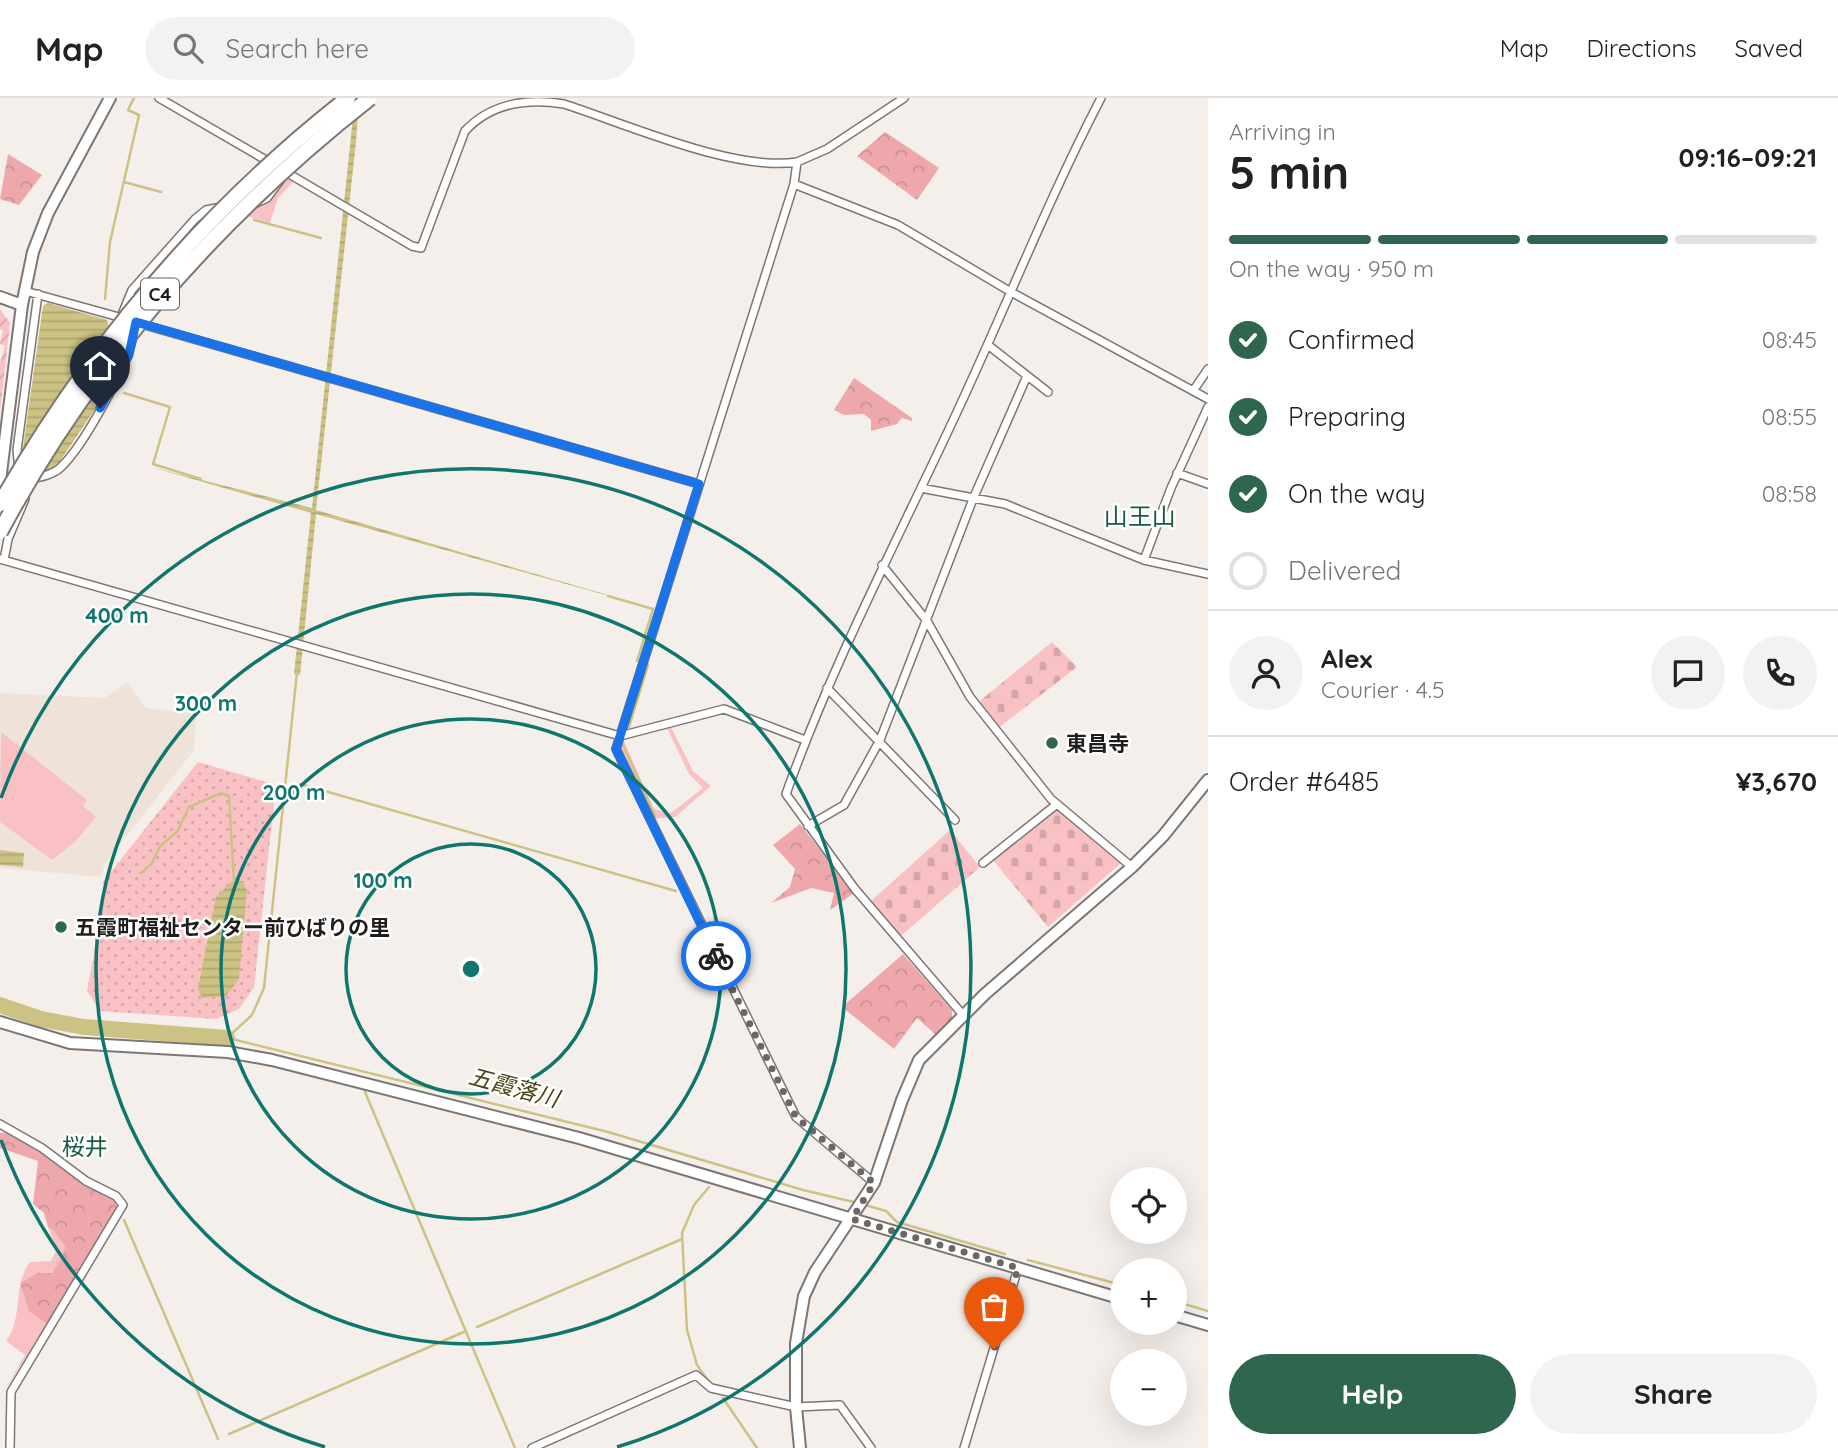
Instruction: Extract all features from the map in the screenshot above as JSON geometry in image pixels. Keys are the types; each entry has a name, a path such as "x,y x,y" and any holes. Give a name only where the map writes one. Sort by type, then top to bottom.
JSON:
{"highway":[{"name":"C4","path":"0,504 50,420 95,354 146,289 251,180 348,98"},
{"name":"C4","path":"0,532 61,428 106,363 157,298 259,191 370,98"}],"street":[{"path":"0,481 22,305 40,232 110,98"},
{"path":"159,98 412,246 421,248 465,131 493,110 523,101 541,100 564,104 758,164 797,162 827,149 904,98"},
{"path":"964,1015 855,889 786,794 805,740 881,565 921,488 1012,292 1040,224 1101,98"},
{"path":"797,162 794,184 616,749 796,1117 874,1183"},
{"path":"121,318 132,290 195,219 216,206 258,204 273,193 285,171"},
{"path":"794,184 898,225 1012,292 1208,399"},
{"path":"25,291 699,484"},
{"path":"38,294 17,450 25,500 2,560 620,736 724,709 805,740"},
{"path":"0,298 22,305"},
{"path":"24,481 51,474 65,463 118,379 129,355 136,322"},
{"path":"988,345 1048,392"},
{"path":"1193,391 1208,369"},
{"path":"808,826 844,805 880,740 973,499 1027,376"},
{"path":"1144,560 1178,472 1208,407"},
{"path":"1178,472 1208,484"},
{"path":"921,488 1005,504 1144,560 1208,574"},
{"path":"881,565 927,621 970,698 1057,804 1132,867"},
{"path":"827,688 955,820"},
{"path":"800,1448 796,1407 796,1343 804,1296 815,1272 874,1183 902,1100 919,1060 964,1015 1132,867 1163,836 1208,780"},
{"path":"984,863 1057,804"},
{"path":"0,1022 70,1043 228,1052 272,1060 579,1138 854,1216 1110,1295"},
{"path":"0,1124 42,1148 86,1181 116,1196 123,1205 11,1392 10,1448"},
{"path":"964,1448 1018,1268"},
{"path":"1187,1319 1208,1325"},
{"path":"532,1448 696,1375 711,1388 796,1407 840,1405 871,1448"}],"shaded area":[{"path":"355,98 359,98 356,142 316,510 656,609 316,514 300,675 294,674 311,513 151,467 312,508"},
{"path":"48,303 107,320 108,325 124,324 127,350 110,387 58,464 50,470 30,476 22,458 23,448 43,306"},
{"path":"127,682 146,708 196,713 194,750 105,864 101,877 0,868 0,693 105,698"},
{"path":"0,850 24,853 23,867 0,865"},
{"path":"243,881 247,890 239,979 226,996 202,998 198,989 216,897 231,882"}],"green space":[{"path":"885,132 939,168 917,200 857,156"},
{"path":"8,154 42,175 19,205 0,199"},
{"path":"285,178 293,182 278,198 270,223 242,215 268,202"},
{"path":"0,309 10,323 0,412 0,363 5,346 0,344 3,330 0,329"},
{"path":"854,378 912,418 912,421 902,418 897,424 871,431 871,420 864,414 844,415 834,410"},
{"path":"1052,642 1077,667 997,729 979,704 981,700"},
{"path":"671,727 693,771 711,786 675,817 652,819 620,750 621,743 624,741 654,809 671,813 703,788 689,774 667,728"},
{"path":"1,732 87,800 83,806 96,817 75,842 52,860 0,822"},
{"path":"198,762 276,785 254,987 239,1009 216,1019 100,1011 87,991 106,888 102,883"},
{"path":"1055,808 1121,863 1048,927 993,860"},
{"path":"800,824 854,893 830,910 834,893 811,888 771,903 790,887 795,869 773,845"},
{"path":"950,830 980,867 901,936 871,901"},
{"path":"903,954 952,1010 952,1019 936,1035 917,1018 894,1049 842,1007"},
{"path":"0,1133 17,1136 65,1171 114,1197 117,1208 47,1324 29,1311 20,1283 38,1273 52,1273 62,1258 65,1247 48,1227 44,1213 33,1204 38,1161 0,1148"},
{"path":"48,1227 65,1247 61,1260 47,1275 29,1311 47,1324 4,1391 25,1355 6,1341 15,1322 21,1281 30,1262 51,1261 56,1251"}],"waterway":[{"path":"105,299 110,242 139,115 128,110 134,98"},
{"path":"124,182 161,192"},
{"path":"254,220 321,238"},
{"path":"124,393 170,407 153,464 201,479"},
{"path":"608,596 653,609 637,661"},
{"path":"629,727 648,665"},
{"path":"227,1038 252,1015 264,988 297,672"},
{"path":"623,745 655,816"},
{"path":"300,784 676,891"},
{"path":"141,873 152,863 160,846 177,832 189,807 221,793 229,796 234,881"},
{"name":"五霞落川","path":"0,1005 41,1019 84,1027 227,1038"},
{"name":"五霞落川","path":"228,1038 608,1132 803,1190 858,1203"},
{"path":"365,1092 515,1448"},
{"path":"709,1187 694,1205 682,1233 687,1330 697,1365 712,1386"},
{"name":"五霞落川","path":"865,1205 886,1211 897,1222 1005,1254"},
{"path":"124,1220 218,1439"},
{"path":"477,1327 682,1239"},
{"name":"五霞落川","path":"1028,1260 1110,1282"},
{"name":"五霞落川","path":"1187,1305 1208,1311"},
{"path":"229,1434 466,1331"},
{"path":"723,1398 757,1448"}],"way so far":[{"path":"716,956 796,1117 874,1183 852,1219 1018,1268 994,1349"}],"place":[{"name":"東昌寺","path":"1052,743"},
{"name":"五霞町福祉センター前ひばりの里","path":"61,927"}],"district":[{"name":"山王山","path":"1140,516"},
{"name":"桜井","path":"85,1146"}],"route":[{"path":"100,408 129,355 136,322 699,484 616,749 716,956"}]}
